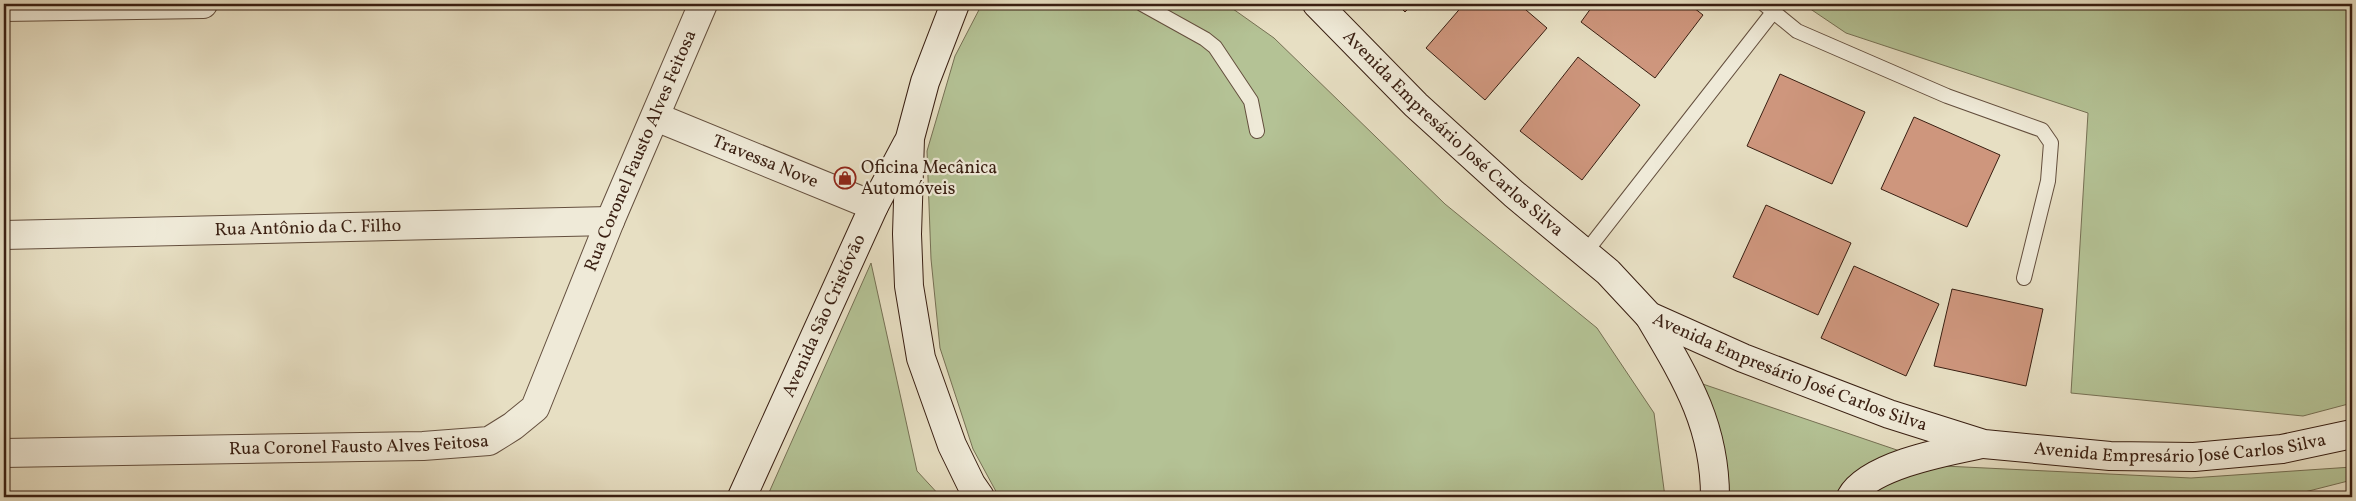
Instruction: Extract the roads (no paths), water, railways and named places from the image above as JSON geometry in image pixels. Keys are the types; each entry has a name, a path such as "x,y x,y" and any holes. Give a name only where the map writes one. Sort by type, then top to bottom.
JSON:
{"street":[{"path":"4,7 203,4"},
{"name":"Rua Coronel Fausto Alves Feitosa","path":"4,453 423,446 489,441 513,426 535,408 610,222 703,4"},
{"path":"954,4 925,82 910,138 907,234 909,286 921,358 952,445 980,497"},
{"name":"Avenida Empresário José Carlos Silva","path":"1317,4 1416,105 1514,194 1608,272 1649,316 1743,358 1889,414 1984,444 2110,456 2194,457 2282,448 2352,434"},
{"name":"Travessa Nove","path":"656,117 874,206"},
{"name":"Avenida São Cristóvão","path":"742,497 874,206 910,138"},
{"name":"Rua Antônio da C. Filho","path":"4,235 610,222"},
{"path":"1649,316 1682,371 1702,414 1710,444 1714,497"},
{"path":"1851,497 1856,490 1879,473 1902,464 1984,444"}],"lane":[{"path":"1142,4 1205,39 1215,47 1251,101 1257,131"},
{"path":"1585,253 1769,8 1797,31 1947,96 2042,130 2051,143 2049,174 2024,278"}],"place":[{"name":"Oficina Mecânica Automóveis","path":"845,178"}]}
